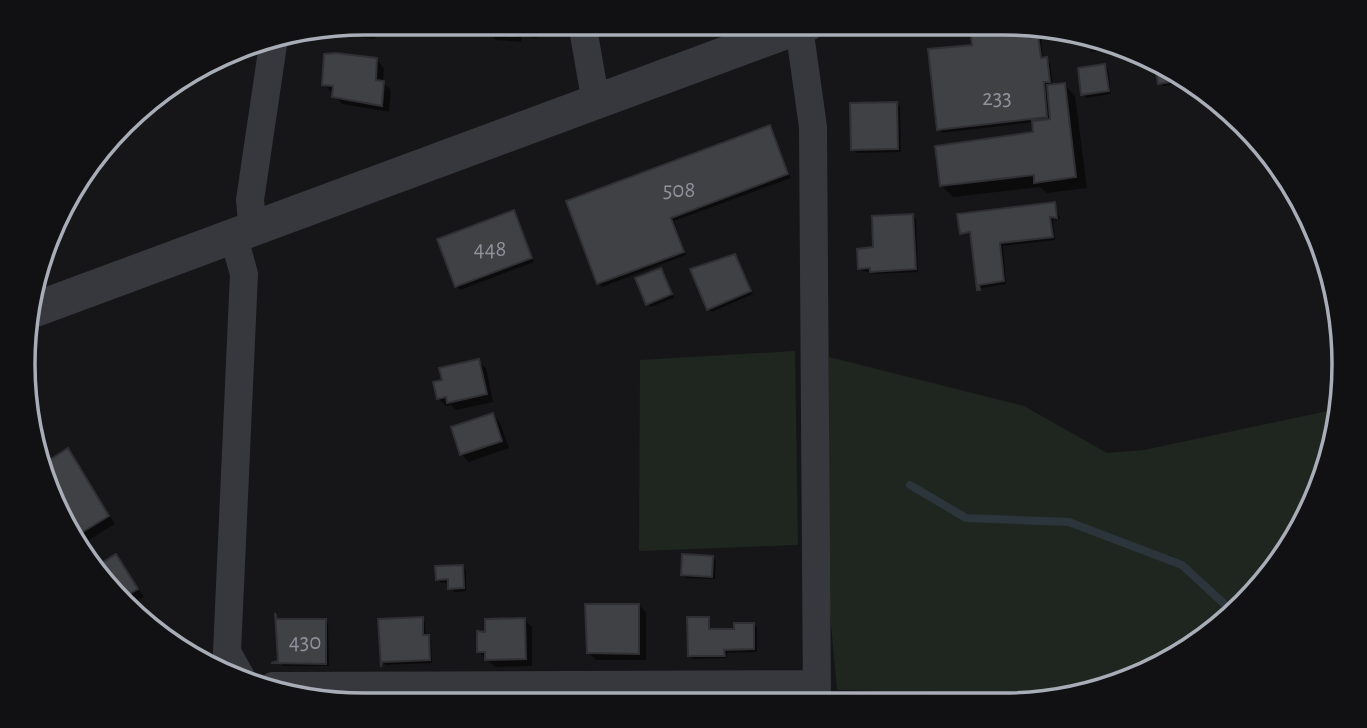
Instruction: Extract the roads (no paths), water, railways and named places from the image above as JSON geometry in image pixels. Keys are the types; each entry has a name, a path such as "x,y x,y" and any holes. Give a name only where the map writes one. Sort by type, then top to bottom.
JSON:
{"street":[{"path":"584,35 596,103"},
{"path":"40,308 777,35"},
{"path":"805,35 813,127 817,693"},
{"path":"235,667 227,652 244,274 243,234 273,48"},
{"path":"297,686 749,693"}],"waterway":[{"path":"910,485 966,518 1069,522 1182,565 1226,606"}]}
